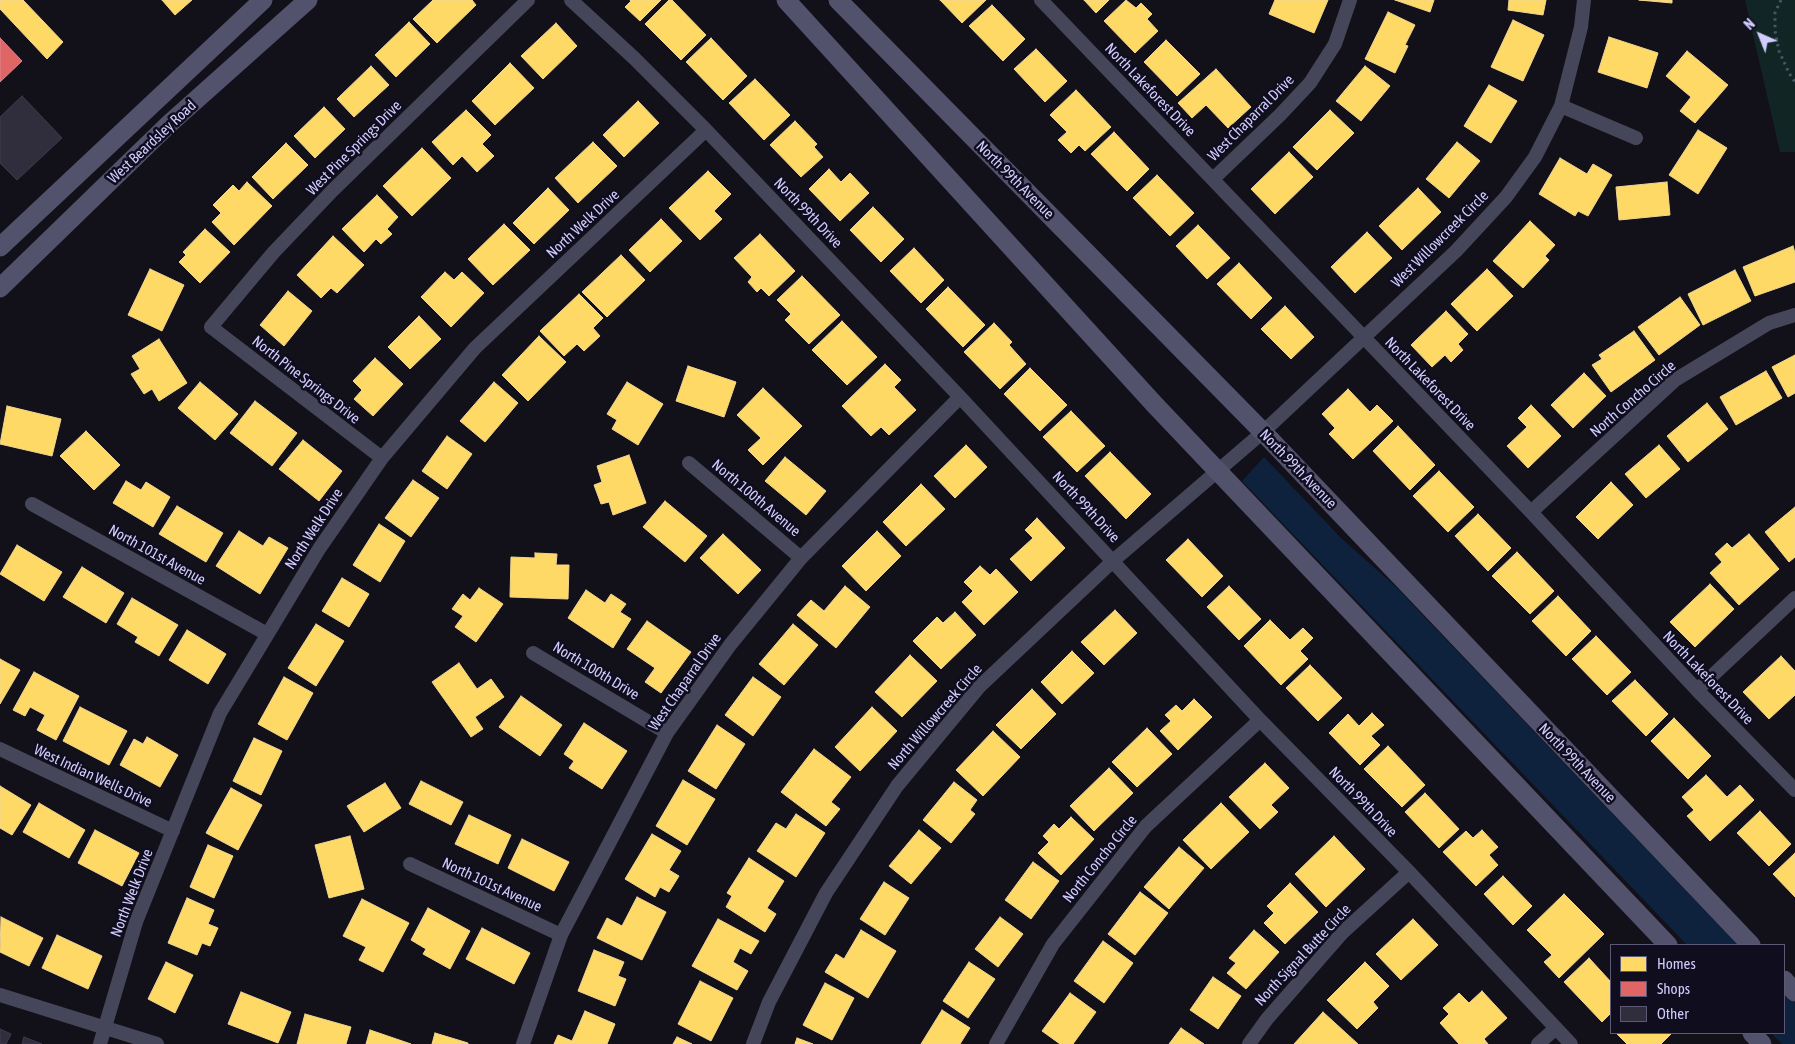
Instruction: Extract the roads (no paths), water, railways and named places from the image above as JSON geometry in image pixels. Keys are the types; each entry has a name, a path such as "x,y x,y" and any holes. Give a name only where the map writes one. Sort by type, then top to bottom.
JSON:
{"main road":[{"name":"West Beardsley Road","path":"0,247 263,0"},
{"name":"West Beardsley Road","path":"0,288 169,124 308,0"},
{"path":"786,0 1216,470 1667,944"},
{"name":"North 99th Avenue","path":"838,0 1263,432 1750,944"},
{"path":"149,106 169,124"},
{"path":"1785,981 1795,992"},
{"path":"1753,1034 1762,1044"}],"street":[{"name":"West Pine Springs Drive","path":"211,327 273,253 333,190 528,0"},
{"name":"North 99th Drive","path":"571,0 634,58 706,130 1114,560 1260,720 1409,872 1571,1044"},
{"name":"North Lakeforest Drive","path":"1040,0 1531,512 1697,690 1795,790"},
{"name":"West Chaparral Drive","path":"1213,179 1280,115 1310,83 1335,44 1350,0"},
{"name":"West Willowcreek Circle","path":"1240,451 1263,432 1362,337 1456,251 1506,197 1535,157 1561,106 1581,27 1584,0"},
{"path":"1561,106 1636,138"},
{"name":"North Welk Drive","path":"100,1044 136,922 220,713 319,549 382,458 475,348 706,130"},
{"name":"North Concho Circle","path":"1531,512 1675,380 1769,323 1795,315"},
{"name":"North Pine Springs Drive","path":"211,327 382,458"},
{"name":"West Chaparral Drive","path":"523,1044 561,934 667,733 730,645 801,558 960,396"},
{"name":"North Willowcreek Circle","path":"753,1044 770,1002 826,893 897,786 979,687 1114,560 1240,451"},
{"name":"North 100th Avenue","path":"689,463 801,558"},
{"name":"North 101st Avenue","path":"32,504 267,634"},
{"path":"1697,690 1795,598"},
{"name":"North 100th Drive","path":"533,653 667,733"},
{"name":"North Concho Circle","path":"996,1044 1053,944 1146,826 1260,720"},
{"name":"West Indian Wells Drive","path":"0,749 173,831"},
{"name":"North 101st Avenue","path":"410,864 561,934"},
{"name":"North Signal Butte Circle","path":"1249,1044 1267,1019 1343,932 1409,872"},
{"path":"0,995 157,1044"},
{"path":"1538,1044 1556,1028"}],"water":[{"path":"1264,457 1342,539 1395,586 1737,944 1686,944 1242,481"},
{"path":"1785,993 1795,1003 1795,1044 1782,1044 1772,1034 1785,1034"}]}
